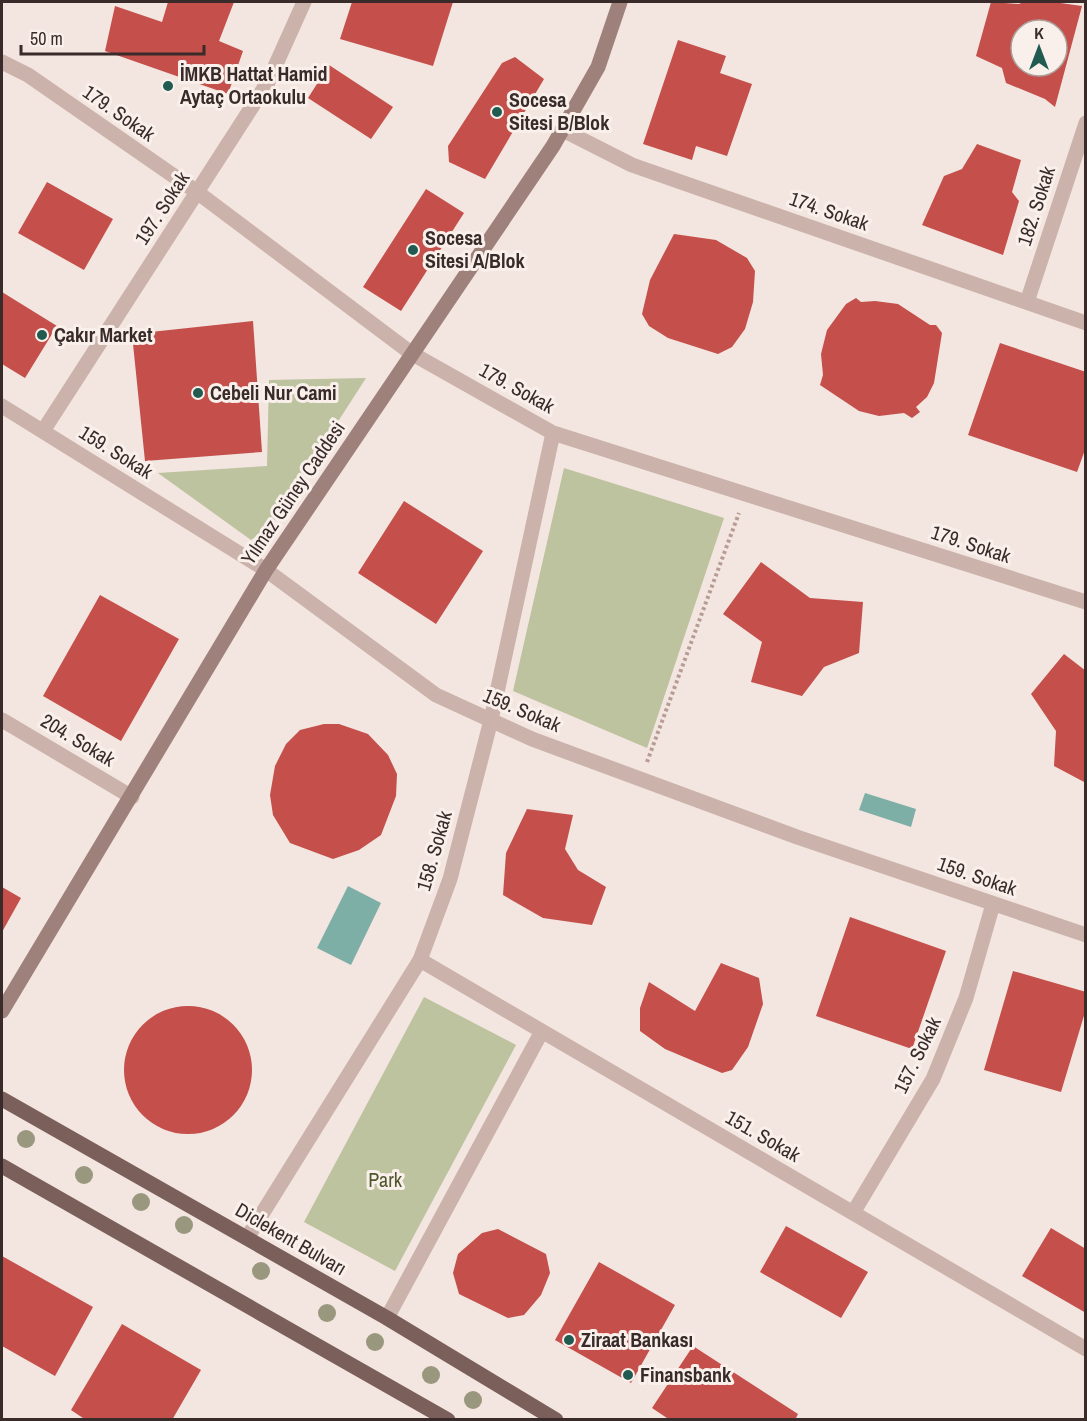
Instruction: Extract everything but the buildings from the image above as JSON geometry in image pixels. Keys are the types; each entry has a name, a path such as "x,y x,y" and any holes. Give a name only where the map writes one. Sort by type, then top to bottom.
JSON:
{"main road":[{"name":"Diclekent Bulvarı","path":"2,1099 387,1318 556,1419"},
{"path":"2,1167 448,1419"}],"street":[{"name":"197. Sokak","path":"43,431 268,82 304,2"},
{"name":"Yılmaz Güney Caddesi","path":"2,1011 266,570 562,130 598,68 620,2"},
{"name":"179. Sokak","path":"2,62 28,75 197,192 411,353 553,433 1086,602"},
{"name":"182. Sokak","path":"1027,302 1086,123"},
{"name":"174. Sokak","path":"562,130 632,165 1086,323"},
{"name":"159. Sokak","path":"2,406 266,570 436,695 532,739 797,837 1086,935"},
{"name":"158. Sokak","path":"247,1238 420,960 450,879 491,720 553,433"},
{"name":"204. Sokak","path":"2,720 132,797"},
{"name":"157. Sokak","path":"853,1213 933,1079 966,998 993,904"},
{"name":"151. Sokak","path":"420,960 1086,1349"},
{"path":"387,1318 542,1031"}],"path":[{"path":"640,779 746,494"}],"green space":[{"path":"366,378 272,524 251,540 158,473 267,466 269,380"},
{"path":"564,468 724,518 647,748 513,691"},
{"name":"Park","path":"424,997 516,1045 395,1271 304,1222"}],"water":[{"path":"865,793 916,809 911,827 859,810"},
{"path":"348,886 381,903 351,965 317,948"}],"place":[{"name":"İMKB Hattat Hamid Aytaç Ortaokulu","path":"168,86"},
{"name":"Socesa Sitesi B/Blok","path":"497,112"},
{"name":"Socesa Sitesi A/Blok","path":"413,250"},
{"name":"Çakır Market","path":"42,335"},
{"name":"Cebeli Nur Cami","path":"198,393"},
{"name":"Ziraat Bankası","path":"569,1340"},
{"name":"Finansbank","path":"628,1375"}]}
